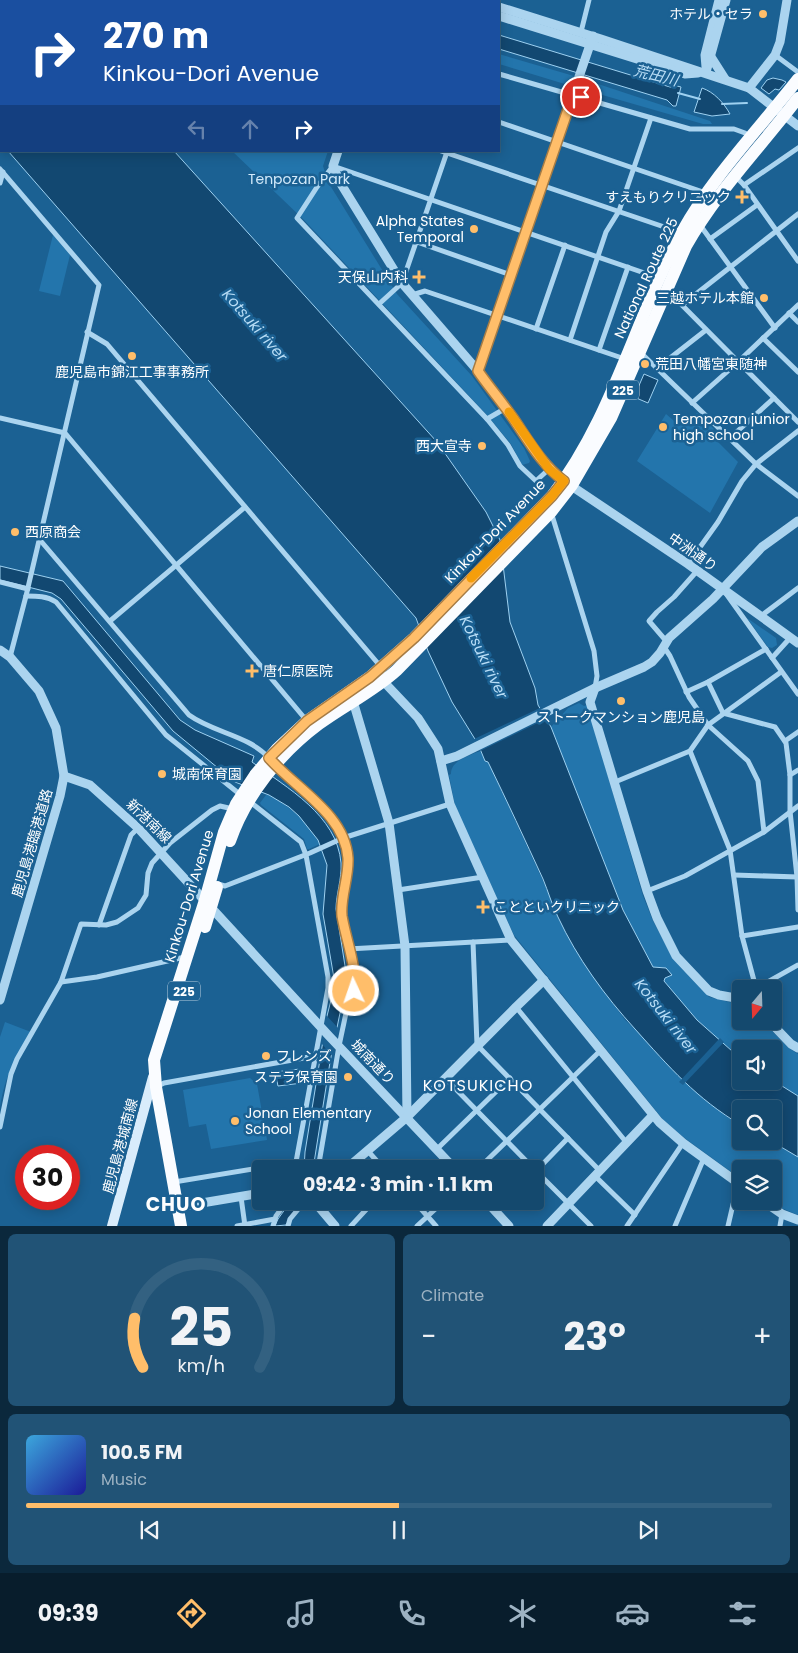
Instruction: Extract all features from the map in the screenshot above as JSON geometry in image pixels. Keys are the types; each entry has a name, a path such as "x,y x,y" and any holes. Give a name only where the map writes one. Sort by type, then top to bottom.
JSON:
{"highway":[{"name":"National Route 225","path":"568,483 611,418 686,246 699,223 783,105 798,79"},
{"name":"National Route 225","path":"568,483 596,426 660,278 682,233 706,193 751,138 783,105"},
{"name":"Kinkou-Dori Avenue","path":"507,549 551,512 568,483"},
{"name":"Kinkou-Dori Avenue","path":"269,765 304,736 353,701 384,682 416,644 507,549 552,496 568,483"},
{"name":"Kinkou-Dori Avenue","path":"154,1073 161,1063 208,903 224,832 234,809 246,797 269,765 307,721 416,644"},
{"name":"Kinkou-Dori Avenue","path":"154,1073 154,1060 187,956 208,903 218,884 246,797"},
{"name":"225","path":"154,1073 181,1226"}],"main road":[{"name":"鹿児島港城南線","path":"112,1226 154,1073"}],"street":[{"path":"581,32 589,0"},
{"path":"706,72 705,55 719,0"},
{"path":"706,72 726,0"},
{"path":"749,88 775,55 780,42 787,0"},
{"path":"501,12 581,32 591,40"},
{"path":"501,12 591,40 685,74 706,72 749,88 783,105 798,126"},
{"path":"478,371 591,40"},
{"path":"775,55 798,72"},
{"path":"711,58 725,79"},
{"path":"500,74 690,129 734,129 746,133 751,138"},
{"path":"570,340 606,232 619,211 651,118"},
{"path":"500,122 706,193"},
{"path":"744,185 798,148"},
{"path":"338,152 333,166 297,218 487,420 508,445 520,466 536,481 549,469"},
{"path":"379,304 402,283 431,200 445,152 682,233"},
{"path":"333,166 660,278 667,290 798,422"},
{"name":"中洲通り","path":"333,166 346,192 402,283 478,371 549,469 688,564 794,640"},
{"path":"0,182 1,171"},
{"path":"1,171 99,285 40,540 10,657"},
{"path":"734,175 744,185 798,261"},
{"path":"710,239 757,205"},
{"path":"682,305 798,214"},
{"path":"699,223 774,328"},
{"path":"417,242 511,275"},
{"path":"536,329 565,245"},
{"path":"599,350 628,267"},
{"path":"412,296 425,292 625,359"},
{"path":"692,403 798,305"},
{"path":"789,313 798,322"},
{"path":"656,368 706,330"},
{"path":"87,332 107,344 381,668 384,682 418,718 435,745 441,761 450,804 511,940 653,1115 683,1143 732,1178"},
{"path":"763,338 798,372"},
{"path":"640,352 756,464 798,496"},
{"path":"730,438 774,398"},
{"path":"487,420 506,408"},
{"path":"0,418 65,433 307,721"},
{"path":"688,564 718,522 742,481 756,464 798,431"},
{"path":"110,622 245,507"},
{"path":"551,512 594,652 597,676 590,702 647,891 657,918 676,956 709,991 718,995 732,997"},
{"path":"441,761 652,662 665,644 767,542 798,521"},
{"path":"40,540 189,715 197,721 252,744 269,765 316,800 343,838 348,855 348,869 342,913 355,980 338,1045 319,1160"},
{"path":"697,571 674,598 649,621 665,644 686,692 708,725 748,761 758,781 764,832"},
{"path":"0,582 28,589"},
{"path":"760,616 798,588"},
{"path":"722,589 798,694"},
{"path":"26,596 38,596 52,599 56,602 166,735 301,842 306,855 328,977 328,988 296,1160"},
{"path":"772,658 794,640"},
{"path":"686,692 708,682 766,649"},
{"name":"鹿児島港臨港道路","path":"0,650 10,657 39,691 56,728 64,776 59,800 0,1000"},
{"path":"615,782 690,751 708,725 781,672"},
{"path":"708,682 723,713 776,728 784,740 790,775 790,811 798,877 798,910"},
{"path":"353,701 388,822 398,890 405,946 407,1117"},
{"path":"784,740 798,732"},
{"path":"690,751 730,850 742,936 754,980"},
{"path":"790,775 798,770"},
{"name":"新港南線","path":"64,776 90,785 138,828 208,903"},
{"path":"218,884 225,886 306,855 343,838 388,822 450,804"},
{"path":"0,1127 11,1074 17,1059 61,982 81,924 106,925 117,922 138,908 146,895 150,868 162,852 212,810 220,806 234,809"},
{"path":"647,891 684,876 764,832 798,806"},
{"path":"99,925 131,835 138,828"},
{"path":"734,875 798,877"},
{"path":"398,890 484,877"},
{"name":"城南通り","path":"208,903 447,1160"},
{"path":"742,936 798,927"},
{"path":"348,949 511,940"},
{"path":"473,942 478,1046 568,1138 635,1215"},
{"path":"61,982 97,977 187,956"},
{"path":"771,980 798,965"},
{"path":"356,1160 407,1117 544,980"},
{"path":"516,1007 626,1142"},
{"path":"777,1030 791,1044 798,1048"},
{"path":"487,1160 601,1050"},
{"path":"156,1087 164,1083 315,1056"},
{"path":"445,1078 526,1160"},
{"path":"437,1149 510,1078"},
{"path":"547,1226 653,1115"},
{"path":"544,1162 568,1138"},
{"path":"627,1226 683,1143"},
{"path":"367,1150 376,1160"},
{"path":"675,1226 704,1158"},
{"path":"174,1182 252,1169"},
{"path":"544,1178 592,1226"},
{"path":"178,1207 252,1195"},
{"path":"240,1197 245,1225"},
{"path":"273,1226 280,1210"},
{"path":"288,1226 290,1219 298,1210"},
{"path":"322,1210 335,1226"},
{"path":"352,1226 366,1210"},
{"path":"422,1210 436,1226"},
{"path":"417,1226 434,1210"},
{"path":"494,1210 509,1226"},
{"path":"728,1226 733,1210"},
{"path":"776,1210 798,1220"},
{"path":"780,1226 782,1214"},
{"path":"237,1226 275,1218"}],"green space":[{"path":"500,54 574,76 572,83 568,85 500,64"},
{"path":"583,79 710,121 712,124 703,124 585,90 581,85"},
{"name":"Tenpozan Park","path":"233,152 328,152 323,166 328,182 397,294 472,376 524,448 530,461 529,463 522,465 511,444 487,415 304,220"},
{"path":"53,235 70,255 60,296 39,291"},
{"path":"697,413 714,429 710,434 738,462 710,513 637,461 666,414 680,426 690,415 693,417"},
{"path":"747,618 776,638 777,645 772,648 768,647"},
{"path":"579,703 584,706 587,705 643,896 653,921 674,960 709,997 732,1003 732,1030 771,1030 781,1040 732,1040 732,1051 697,1020 664,981 665,978 653,967 623,910 551,730 551,727 568,708"},
{"path":"480,751 485,761 488,762 559,918 589,970 625,1020 732,1120 732,1150 782,1150 782,1148 798,1157 798,1215 782,1208 782,1160 732,1160 732,1172 665,1122 514,935 455,806 449,775 454,765"},
{"path":"266,795 276,799 298,815 311,829 320,844 307,849 304,839 261,805 260,803"},
{"path":"5,1022 31,1032 11,1068 0,1107 0,1037"},
{"path":"782,1041 798,1054 798,1096 782,1086"},
{"path":"250,1078 257,1084 267,1140 211,1149 206,1124 189,1127 183,1090"}],"water":[{"path":"500,35 670,87 681,87 676,106 673,106 667,100 500,49"},
{"path":"773,78 786,82 779,90 775,89 769,94 761,88 767,80"},
{"path":"702,88 718,98 730,114 712,116 694,112"},
{"name":"Kotsuki river","path":"9,152 175,152 437,442 486,512 500,540 510,622 535,688 538,705 551,727 623,910 653,967 666,968 672,975 665,978 664,981 697,1020 732,1051 732,1090 782,1090 782,1086 798,1096 798,1157 782,1148 782,1100 732,1100 732,1119 725,1115 697,1093 672,1069 635,1029 592,976 574,947 554,908 543,879 488,762 485,761 478,744 452,702 428,651 416,618"},
{"path":"644,374 658,380 648,403 634,397"},
{"path":"0,566 63,581 180,720 195,730 254,756 252,762 308,804 330,831 337,846 341,863 336,909 348,985 330,1062 314,1160 305,1160 305,1152 327,1016 335,984 323,914 327,865 318,840 299,816 289,807 269,795 235,782 173,731 61,599 52,593 0,580"},
{"path":"300,1069 302,1083 278,1086 275,1072"},
{"path":"284,1210 296,1210 286,1225 275,1226"}],"pier":[{"path":"542,707 548,718 478,752 472,740"},
{"path":"326,1015 339,1029 334,1058 321,1043"},
{"path":"720,1038 724,1042 683,1085 679,1082"}],"waterway":[{"name":"荒田川","path":"678,93 700,99"},
{"name":"荒田川","path":"722,104 747,103"}],"slow traffic":[{"path":"471,578 552,496 564,481 549,469 509,412"}],"place":[{"name":"ホテル・セラ","path":"763,14"},
{"name":"すえもりクリニック","path":"742,197"},
{"name":"Alpha States Temporal","path":"474,229"},
{"name":"天保山内科","path":"419,277"},
{"name":"三越ホテル本館","path":"764,298"},
{"name":"鹿児島市錦江工事事務所","path":"132,356"},
{"name":"荒田八幡宮東随神","path":"645,364"},
{"name":"Tempozan junior high school","path":"663,427"},
{"name":"西大宣寺","path":"482,446"},
{"name":"西原商会","path":"15,532"},
{"name":"唐仁原医院","path":"252,671"},
{"name":"ストークマンション鹿児島","path":"621,701"},
{"name":"城南保育園","path":"162,774"},
{"name":"ことといクリニック","path":"483,907"},
{"name":"フレンズ","path":"266,1056"},
{"name":"ステラ保育園","path":"348,1077"},
{"name":"Jonan Elementary School","path":"235,1121"}],"district":[{"name":"KOTSUKICHO","path":"478,1085"},
{"name":"CHUO","path":"176,1204"}],"route":[{"path":"354,991 355,980 342,913 348,869 348,855 343,838 316,800 280,771 269,758 307,721 370,677 414,638 552,496 564,481 554,474 538,455 478,371 573,95 581,97"}]}
